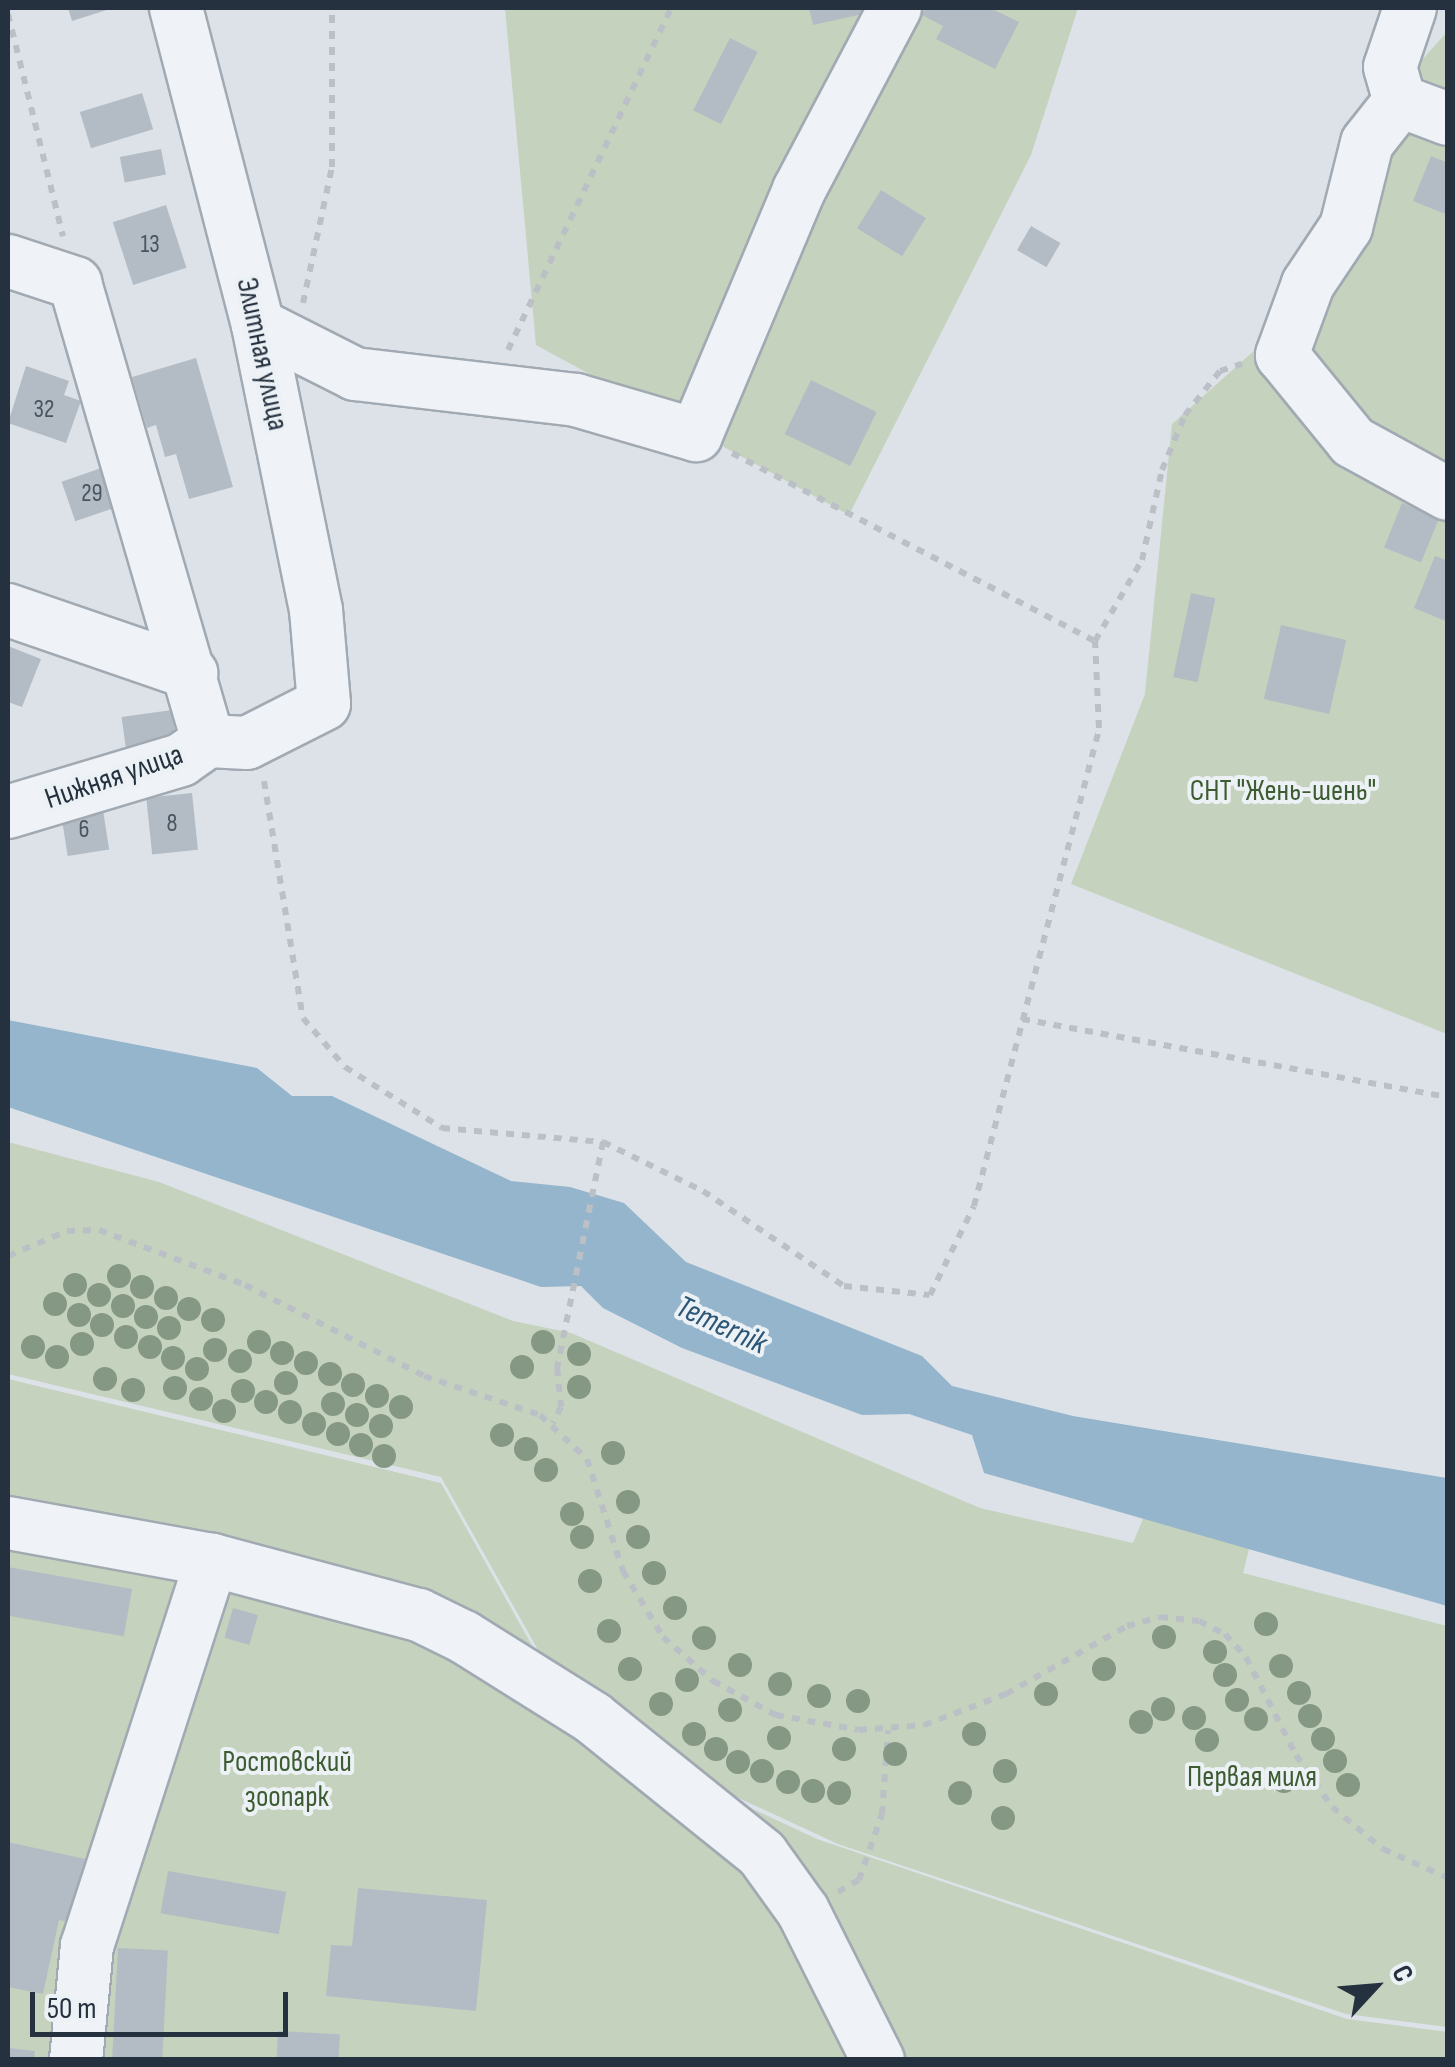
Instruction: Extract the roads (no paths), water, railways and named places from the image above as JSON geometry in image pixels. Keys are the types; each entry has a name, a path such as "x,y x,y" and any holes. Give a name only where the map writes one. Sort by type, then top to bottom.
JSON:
{"street":[{"name":"Элитная улица","path":"176,8 276,332 316,610 324,704 228,742"},
{"path":"276,332 354,374 576,400 696,434 799,190 895,8"},
{"path":"1410,8 1390,67 1424,110 1368,143 1346,227 1308,284 1282,354 1353,442 1448,494"},
{"name":"Нижняя улица","path":"8,261 75,282 191,672 228,742 8,812"},
{"path":"8,610 191,672"},
{"path":"8,1523 212,1560 419,1614 464,1637 594,1718 762,1854 803,1911 878,2060"},
{"path":"76,2060 88,1946 212,1560"}],"water":[{"name":"Temernik","path":"8,1020 257,1068 292,1096 332,1096 511,1181 570,1187 624,1203 686,1262 922,1356 952,1386 1073,1416 1447,1478 1447,1606 984,1473 972,1435 909,1414 862,1415 682,1348 603,1308 581,1286 541,1287 8,1107"}],"park label":[{"name":"СНТ \"Жень-шень\"","path":"1283,791"},
{"name":"Первая миля","path":"1252,1777"},
{"name":"Ростовский зоопарк","path":"287,1779"}]}
